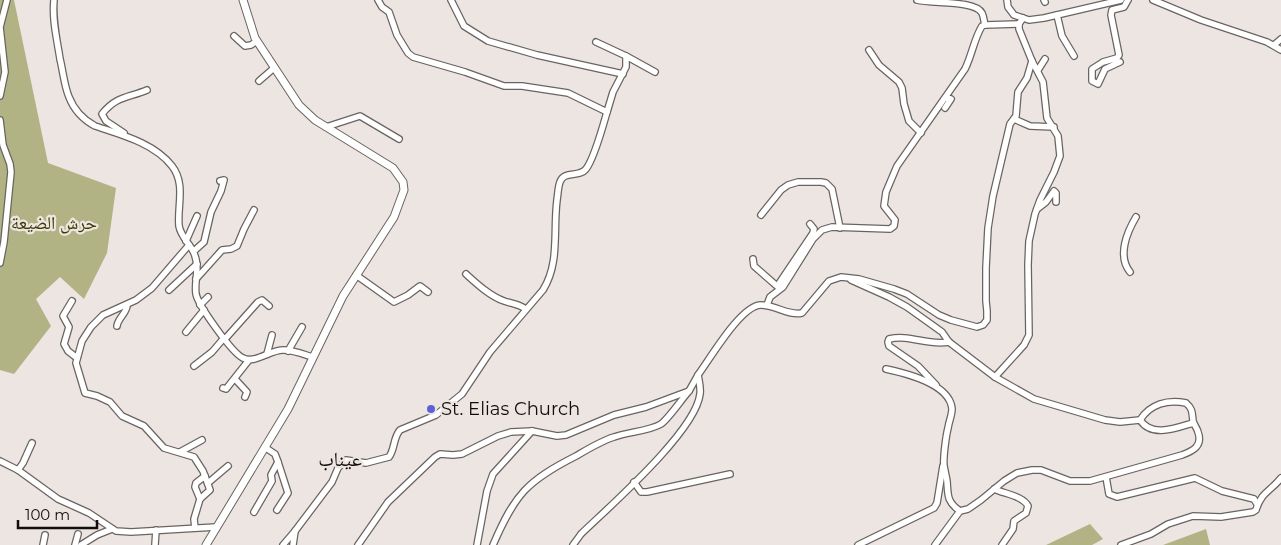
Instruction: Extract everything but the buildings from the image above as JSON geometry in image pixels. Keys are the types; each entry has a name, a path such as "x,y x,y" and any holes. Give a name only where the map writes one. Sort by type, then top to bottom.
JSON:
{"main road":[{"path":"206,545 288,410 340,301 394,217 404,190 403,182 390,165 315,120 298,105 257,41 248,22 243,0"}],"street":[{"path":"0,96 5,72 0,27 6,0"},
{"path":"54,0 53,14 56,37 63,76 72,103 88,122 134,139"},
{"path":"378,0 388,12 397,35 408,53 414,57 504,86 522,86 568,94 607,112"},
{"path":"451,0 464,26 488,41 538,55 623,74"},
{"path":"917,0 929,3 941,2 974,6 982,13 985,25"},
{"path":"1007,0 1010,11 1014,15 1035,20 1121,0"},
{"path":"1120,62 1105,69 1098,84 1092,81 1092,69 1103,62 1117,58 1119,55 1112,10 1124,7 1128,0"},
{"path":"1153,0 1205,22 1257,38 1281,50"},
{"path":"1057,15 1062,36 1074,56"},
{"path":"995,377 1024,345 1029,335 1028,252 1037,209 1060,156 1058,136 1047,118 1045,90 1038,70 1020,34 1019,24 1023,18"},
{"path":"777,288 783,287 818,233 832,227 890,229 894,226 894,220 884,206 886,192 897,166 966,69 982,26 1019,24"},
{"path":"234,36 245,46 257,41"},
{"path":"1274,45 1281,39"},
{"path":"596,42 655,72"},
{"path":"870,50 879,64 899,82 909,121 921,133"},
{"path":"283,545 332,482 338,468 346,460 366,463 389,457 400,430 432,418 462,394 487,356 547,284 554,266 555,222 560,181 565,176 579,174 586,169 597,144 613,92 626,67 626,56"},
{"path":"1038,70 1045,59"},
{"path":"493,545 505,517 516,499 531,483 549,470 604,441 631,432 652,428 662,423 689,391 698,375 740,318 754,307 767,305 796,314 802,313 830,281 841,277 894,289 907,294 951,320 977,326 983,325 987,320 988,311 986,301 986,261 989,219 1010,124 1017,110 1018,92 1027,78 1032,61"},
{"path":"259,81 274,68"},
{"path":"147,90 122,97 106,108 102,114 106,121 164,158 174,169 180,190 179,225 181,233 194,251 197,264 196,295 202,308 224,339 241,357 249,360"},
{"path":"945,108 951,99 946,98"},
{"path":"326,127 360,116 399,139"},
{"path":"1014,119 1030,126 1054,127"},
{"path":"0,120 3,145 11,172 2,232 0,263"},
{"path":"194,251 204,242 211,212 224,180 220,181"},
{"path":"761,215 781,190 788,185 798,182 812,184 821,182 826,183 832,189 840,228"},
{"path":"1037,209 1046,202 1054,191 1056,193 1056,202"},
{"path":"196,279 222,250 237,246 254,210"},
{"path":"195,528 194,519 200,499 210,490 200,464 194,457 167,450 160,446 144,426 122,416 110,402 85,392 85,386 77,370 77,358 82,341 94,323 103,315 127,305 152,288 188,243 197,216"},
{"path":"1130,272 1126,268 1124,248 1129,228 1136,217"},
{"path":"767,305 770,297 813,233 814,229 810,224"},
{"path":"753,259 754,266 777,288"},
{"path":"169,290 197,264"},
{"path":"466,274 498,298 526,309"},
{"path":"356,275 394,302 420,286 428,292"},
{"path":"849,278 855,283 889,296 907,307 942,332 949,342 995,377 1034,399 1097,418 1120,422 1140,420"},
{"path":"186,332 208,297"},
{"path":"194,366 212,352 258,302 262,300 269,306"},
{"path":"72,301 62,316 69,327 64,344 68,351 77,358"},
{"path":"117,326 127,309 127,305"},
{"path":"288,350 302,327"},
{"path":"267,354 272,335"},
{"path":"858,545 934,508 937,503 944,464 947,428 952,408 950,401 918,366 890,346 889,339 896,337 936,344 949,342"},
{"path":"223,388 226,389 249,360 276,351 288,350 312,357"},
{"path":"886,369 917,378 945,395"},
{"path":"573,545 581,534 669,446 689,418 700,394 698,375"},
{"path":"235,379 247,392 245,397"},
{"path":"358,545 388,502 440,454 453,456 462,454 498,436 511,432 532,431 562,436 614,414 646,407 689,391"},
{"path":"935,545 960,511 968,509 1017,473 1042,470 1070,481 1090,481 1106,477 1115,472 1191,451 1199,444 1200,437 1193,424 1193,412 1186,403 1174,402 1152,407 1145,412 1140,420"},
{"path":"1140,420 1145,427 1157,430 1174,429 1193,424"},
{"path":"478,545 490,482 496,469 532,431"},
{"path":"178,452 185,451 202,440"},
{"path":"18,470 32,443"},
{"path":"266,448 275,454 288,493 277,510"},
{"path":"0,461 18,470 58,499 89,513 112,529 122,532 216,527"},
{"path":"254,512 272,481 271,475 278,462"},
{"path":"944,464 949,500 960,511"},
{"path":"208,483 228,466"},
{"path":"634,482 641,492 647,492 730,474"},
{"path":"200,499 195,487 196,483 205,476"},
{"path":"1106,477 1109,494 1117,497 1195,478 1222,491 1254,500 1258,504"},
{"path":"1121,545 1151,534 1178,520 1193,516 1221,517 1253,512 1267,489 1281,478"},
{"path":"994,489 1021,499 1028,506 1026,513 1014,521 1013,529 1002,545"},
{"path":"81,545 97,535 112,529"},
{"path":"156,530 156,545"},
{"path":"293,545 294,531"},
{"path":"75,545 78,534"},
{"path":"43,545 44,535"}],"green space":[{"name":"حرش الضيعة","path":"0,0 14,0 48,163 116,188 107,253 84,299 60,277 36,299 51,326 14,374 0,370"},
{"path":"1090,524 1103,539 1092,545 1046,545"},
{"path":"1206,529 1210,545 1163,545"}],"place":[{"name":"St. Elias Church","path":"431,409"}],"district":[{"name":"عيناب","path":"340,459"}]}
